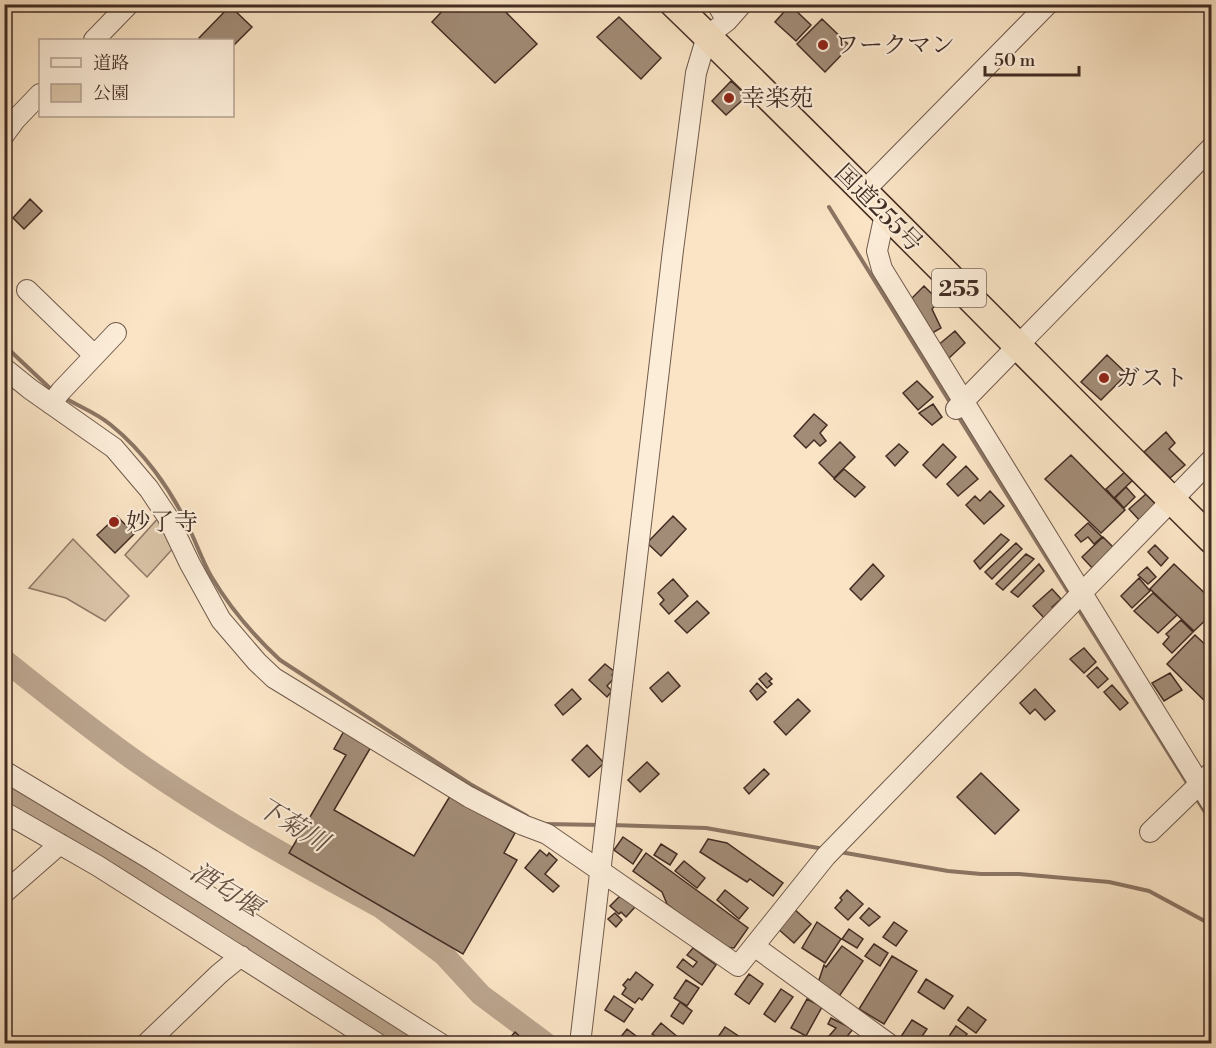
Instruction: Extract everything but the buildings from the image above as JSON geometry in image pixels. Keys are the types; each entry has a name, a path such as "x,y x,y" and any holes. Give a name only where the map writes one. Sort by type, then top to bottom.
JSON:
{"highway":[{"name":"国道255号","path":"674,4 717,21 791,118 1212,540"}],"street":[{"path":"95,39 129,4"},
{"path":"580,1044 606,807 696,73 717,21 742,4"},
{"path":"863,192 1048,4"},
{"path":"4,135 39,95"},
{"path":"960,404 1212,147"},
{"path":"885,214 877,251 882,268 1076,598 1205,778 1212,804"},
{"path":"27,290 94,355"},
{"path":"55,398 116,333"},
{"path":"7,375 55,398 114,448 149,489 167,516 221,620 274,678 469,797 523,825 547,834 738,966 826,856 1212,459"},
{"path":"4,771 152,860 441,1044"},
{"path":"1150,832 1205,778"},
{"path":"4,812 60,843 378,1044"},
{"path":"4,893 60,843"},
{"path":"754,946 889,1044"},
{"path":"146,1044 241,956"}],"green space":[{"path":"161,515 178,543 147,577 125,555"},
{"path":"73,539 129,596 105,621 66,598 29,588"}],"waterway":[{"path":"829,207 951,404"},
{"path":"4,345 54,392"},
{"path":"63,397 106,421 145,458 181,512 218,588 242,621 280,660 470,784 527,816"},
{"path":"958,416 1070,595"},
{"path":"1077,607 1189,786"},
{"name":"下菊川","path":"4,660 101,736 194,800 317,873 380,907 444,955 481,995 547,1044"},
{"name":"酒匂堰","path":"4,790 227,922 414,1044"},
{"path":"1196,798 1212,823"},
{"path":"545,824 601,825"},
{"path":"611,825 706,828 824,849"},
{"path":"840,852 948,871 1019,874 1109,882 1149,891 1212,925"}],"place":[{"name":"ワークマン","path":"823,45"},
{"name":"幸楽苑","path":"729,98"},
{"name":"ガスト","path":"1104,378"},
{"name":"妙了寺","path":"114,522"}]}
